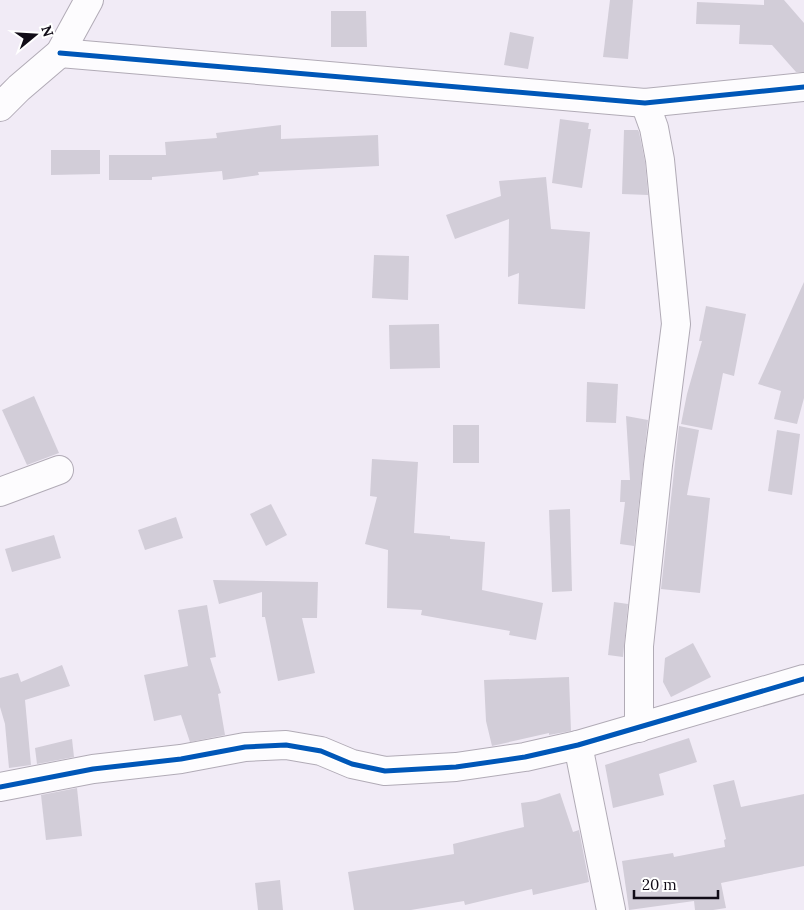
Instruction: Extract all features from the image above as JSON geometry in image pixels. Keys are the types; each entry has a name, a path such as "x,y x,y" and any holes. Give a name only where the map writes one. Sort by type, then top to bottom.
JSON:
{"street":[{"path":"0,107 9,80 60,52 89,0"},
{"path":"60,52 646,103 804,86"},
{"path":"639,728 639,646 658,465 676,324 660,160 654,128 646,103"},
{"path":"0,492 59,470"},
{"path":"0,787 93,769 181,760 254,747 286,744 321,751 352,764 385,771 456,767 525,757 578,745 804,679"},
{"path":"578,745 611,910"}],"building":[{"path":"610,0 633,0 628,59 603,57"},
{"path":"764,0 784,0 804,23 804,72 796,72 772,45 739,44 740,25 696,24 697,2 764,5"},
{"path":"331,11 366,11 367,47 331,47"},
{"path":"510,32 534,37 528,69 504,65"},
{"path":"560,119 589,123 588,129 591,129 582,188 552,183"},
{"path":"281,125 281,139 378,135 379,166 258,172 259,175 223,180 222,171 152,177 152,180 109,180 109,155 166,155 165,142 217,138 216,133"},
{"path":"624,130 638,130 639,132 645,162 648,195 622,194"},
{"path":"51,150 100,150 100,174 51,175"},
{"path":"546,177 551,229 590,232 585,309 518,304 519,273 508,277 509,219 455,239 446,215 501,196 499,181"},
{"path":"374,255 409,256 408,300 372,298"},
{"path":"804,282 804,398 797,424 774,419 781,391 758,384"},
{"path":"706,306 746,314 734,376 723,373 712,430 681,424 687,394 702,341 699,341"},
{"path":"439,324 440,368 390,369 389,325"},
{"path":"587,382 618,384 616,423 586,422"},
{"path":"34,396 59,453 27,465 2,410"},
{"path":"626,416 648,420 634,546 620,544 625,502 620,502 621,480 630,480"},
{"path":"453,425 479,425 479,463 453,463"},
{"path":"679,426 699,430 687,495 710,498 700,593 661,589"},
{"path":"777,430 800,434 792,495 768,491"},
{"path":"372,459 418,462 414,533 450,536 450,539 485,542 482,590 543,603 536,640 509,635 510,631 421,615 422,610 387,608 388,550 365,544 377,497 370,496"},
{"path":"271,504 287,535 266,546 250,514"},
{"path":"570,509 572,591 552,592 549,510"},
{"path":"176,517 183,538 145,550 138,530"},
{"path":"54,535 61,558 12,572 5,549"},
{"path":"213,580 318,582 317,618 302,618 315,673 278,681 265,617 262,617 262,592 219,604"},
{"path":"614,602 628,604 623,657 608,655"},
{"path":"207,605 216,657 210,658 221,693 218,694 225,735 190,742 181,715 154,721 144,675 188,666 178,610"},
{"path":"693,643 711,677 671,697 663,682 665,658"},
{"path":"62,665 70,686 25,700 31,765 9,768 5,724 0,707 0,678 18,673 21,682"},
{"path":"569,677 571,731 549,735 549,733 492,746 486,721 484,680"},
{"path":"689,738 697,762 659,774 664,795 613,808 605,765"},
{"path":"72,739 74,757 37,764 35,748"},
{"path":"734,780 741,807 804,794 804,866 721,883 726,908 695,910 694,901 629,910 622,861 673,853 674,857 725,847 724,840 726,839 713,785"},
{"path":"77,788 82,836 46,840 41,795"},
{"path":"560,793 573,832 579,830 589,882 533,895 532,889 465,905 464,901 411,910 354,910 348,872 454,854 453,844 524,827 521,803 536,801"},
{"path":"280,880 283,910 258,910 255,883"}],"cycle path":[{"path":"60,53 645,103 804,87"},
{"path":"0,787 93,769 181,759 245,747 286,745 321,751 352,764 385,771 456,767 525,757 578,745 804,679"}]}
